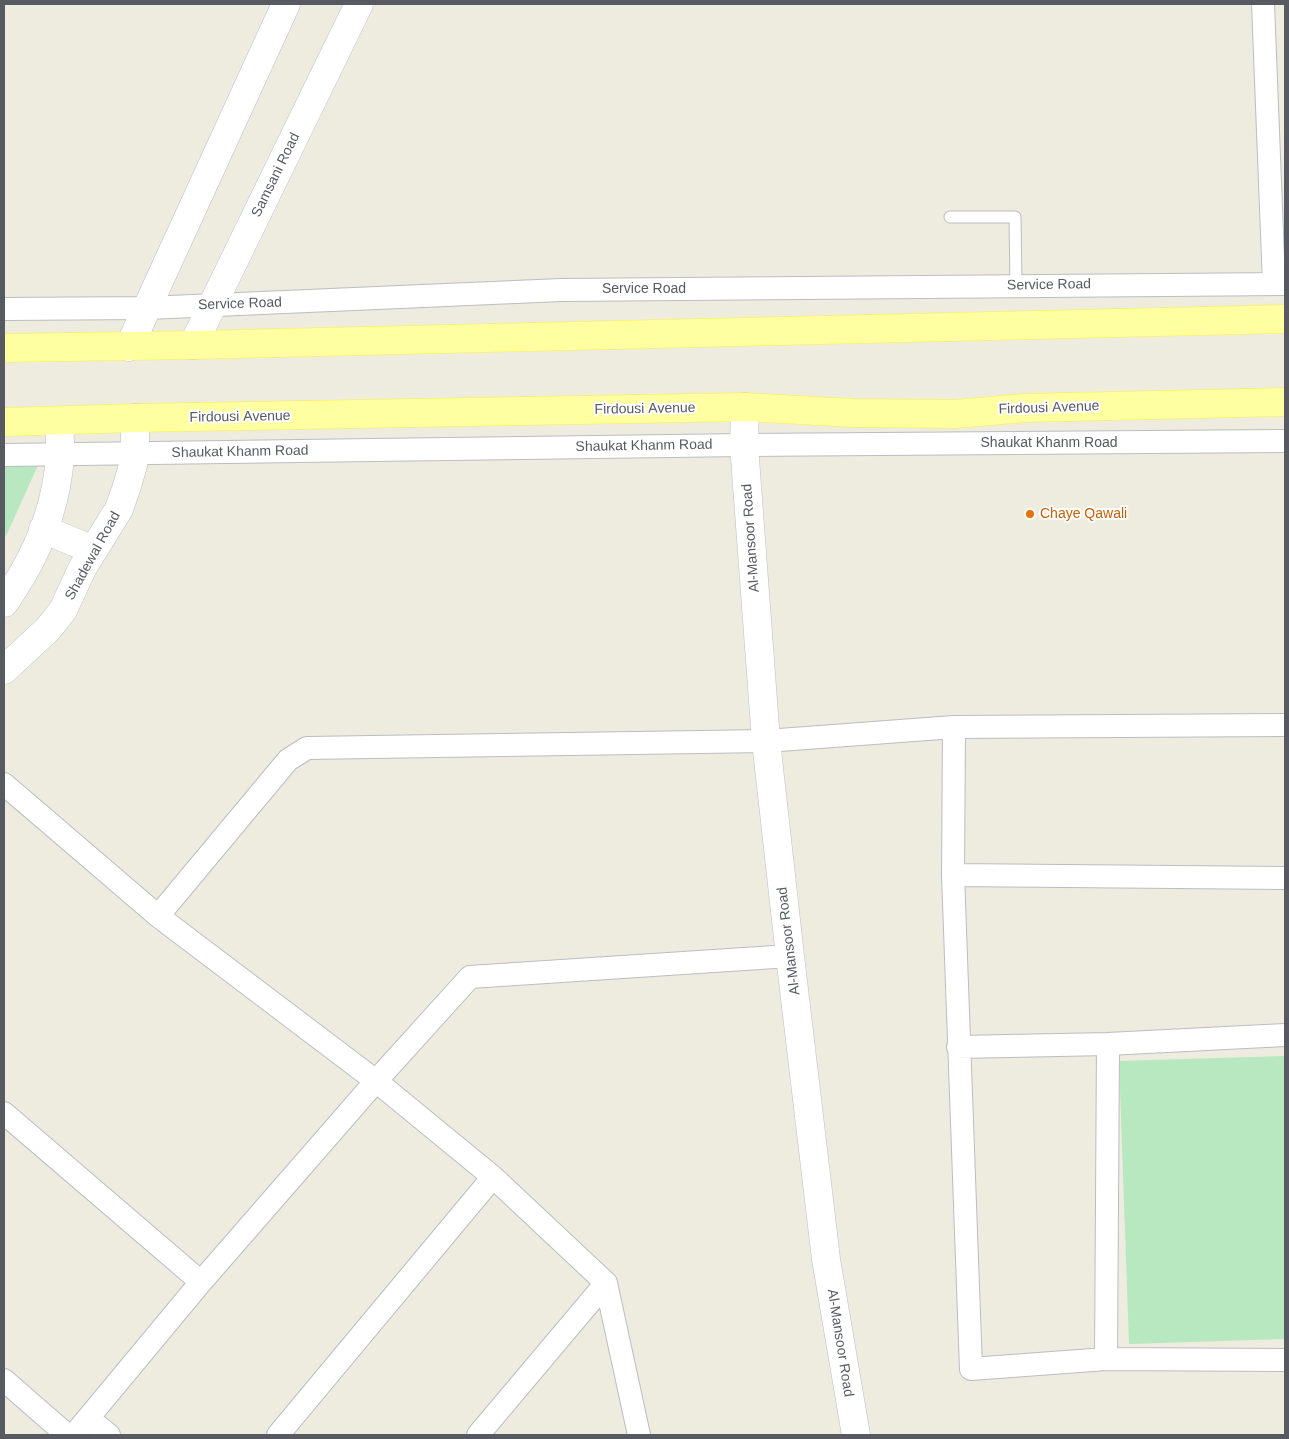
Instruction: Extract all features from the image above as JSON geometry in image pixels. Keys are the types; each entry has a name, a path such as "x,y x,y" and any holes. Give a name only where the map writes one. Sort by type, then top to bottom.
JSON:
{"main road":[{"path":"4,348 129,347 1285,319"},
{"name":"Firdousi Avenue","path":"4,422 745,407 853,413 955,414 1025,408 1285,402"}],"street":[{"path":"129,347 286,4"},
{"name":"Samsani Road","path":"193,345 359,4"},
{"path":"1263,4 1280,284"},
{"name":"Service Road","path":"4,309 212,306 561,290 1280,284"},
{"name":"Al-Mansoor Road","path":"745,407 744,445 766,741 826,1259 856,1435"},
{"name":"Shadewal Road","path":"4,670 48,629 63,610 83,566 119,509 128,486 135,453 135,418"},
{"path":"4,603 28,564 52,507 60,454 59,421"},
{"name":"Shaukat Khanm Road","path":"4,455 744,445 1285,441"},
{"path":"43,529 93,550"},
{"path":"158,916 288,760 307,748 766,741 954,727 1285,725"},
{"path":"954,727 953,875 971,1369 1106,1359 1285,1360"},
{"path":"4,784 158,916 376,1081 492,1178 606,1283 639,1435"},
{"path":"953,875 1285,878"},
{"path":"74,1435 201,1282 376,1081 470,977 790,956"},
{"path":"958,1047 1108,1044 1285,1035"},
{"path":"1106,1359 1108,1044"},
{"path":"4,1113 201,1282"},
{"path":"278,1435 492,1178"},
{"path":"478,1435 606,1283"},
{"path":"4,1380 67,1435"},
{"path":"88,1418 110,1435"}],"lane":[{"path":"950,217 1016,217 1016,286"}],"green space":[{"path":"4,465 38,465 4,538"},
{"path":"1285,1056 1285,1339 1129,1344 1119,1061"}],"place":[{"name":"Chaye Qawali","path":"1030,514"}]}
